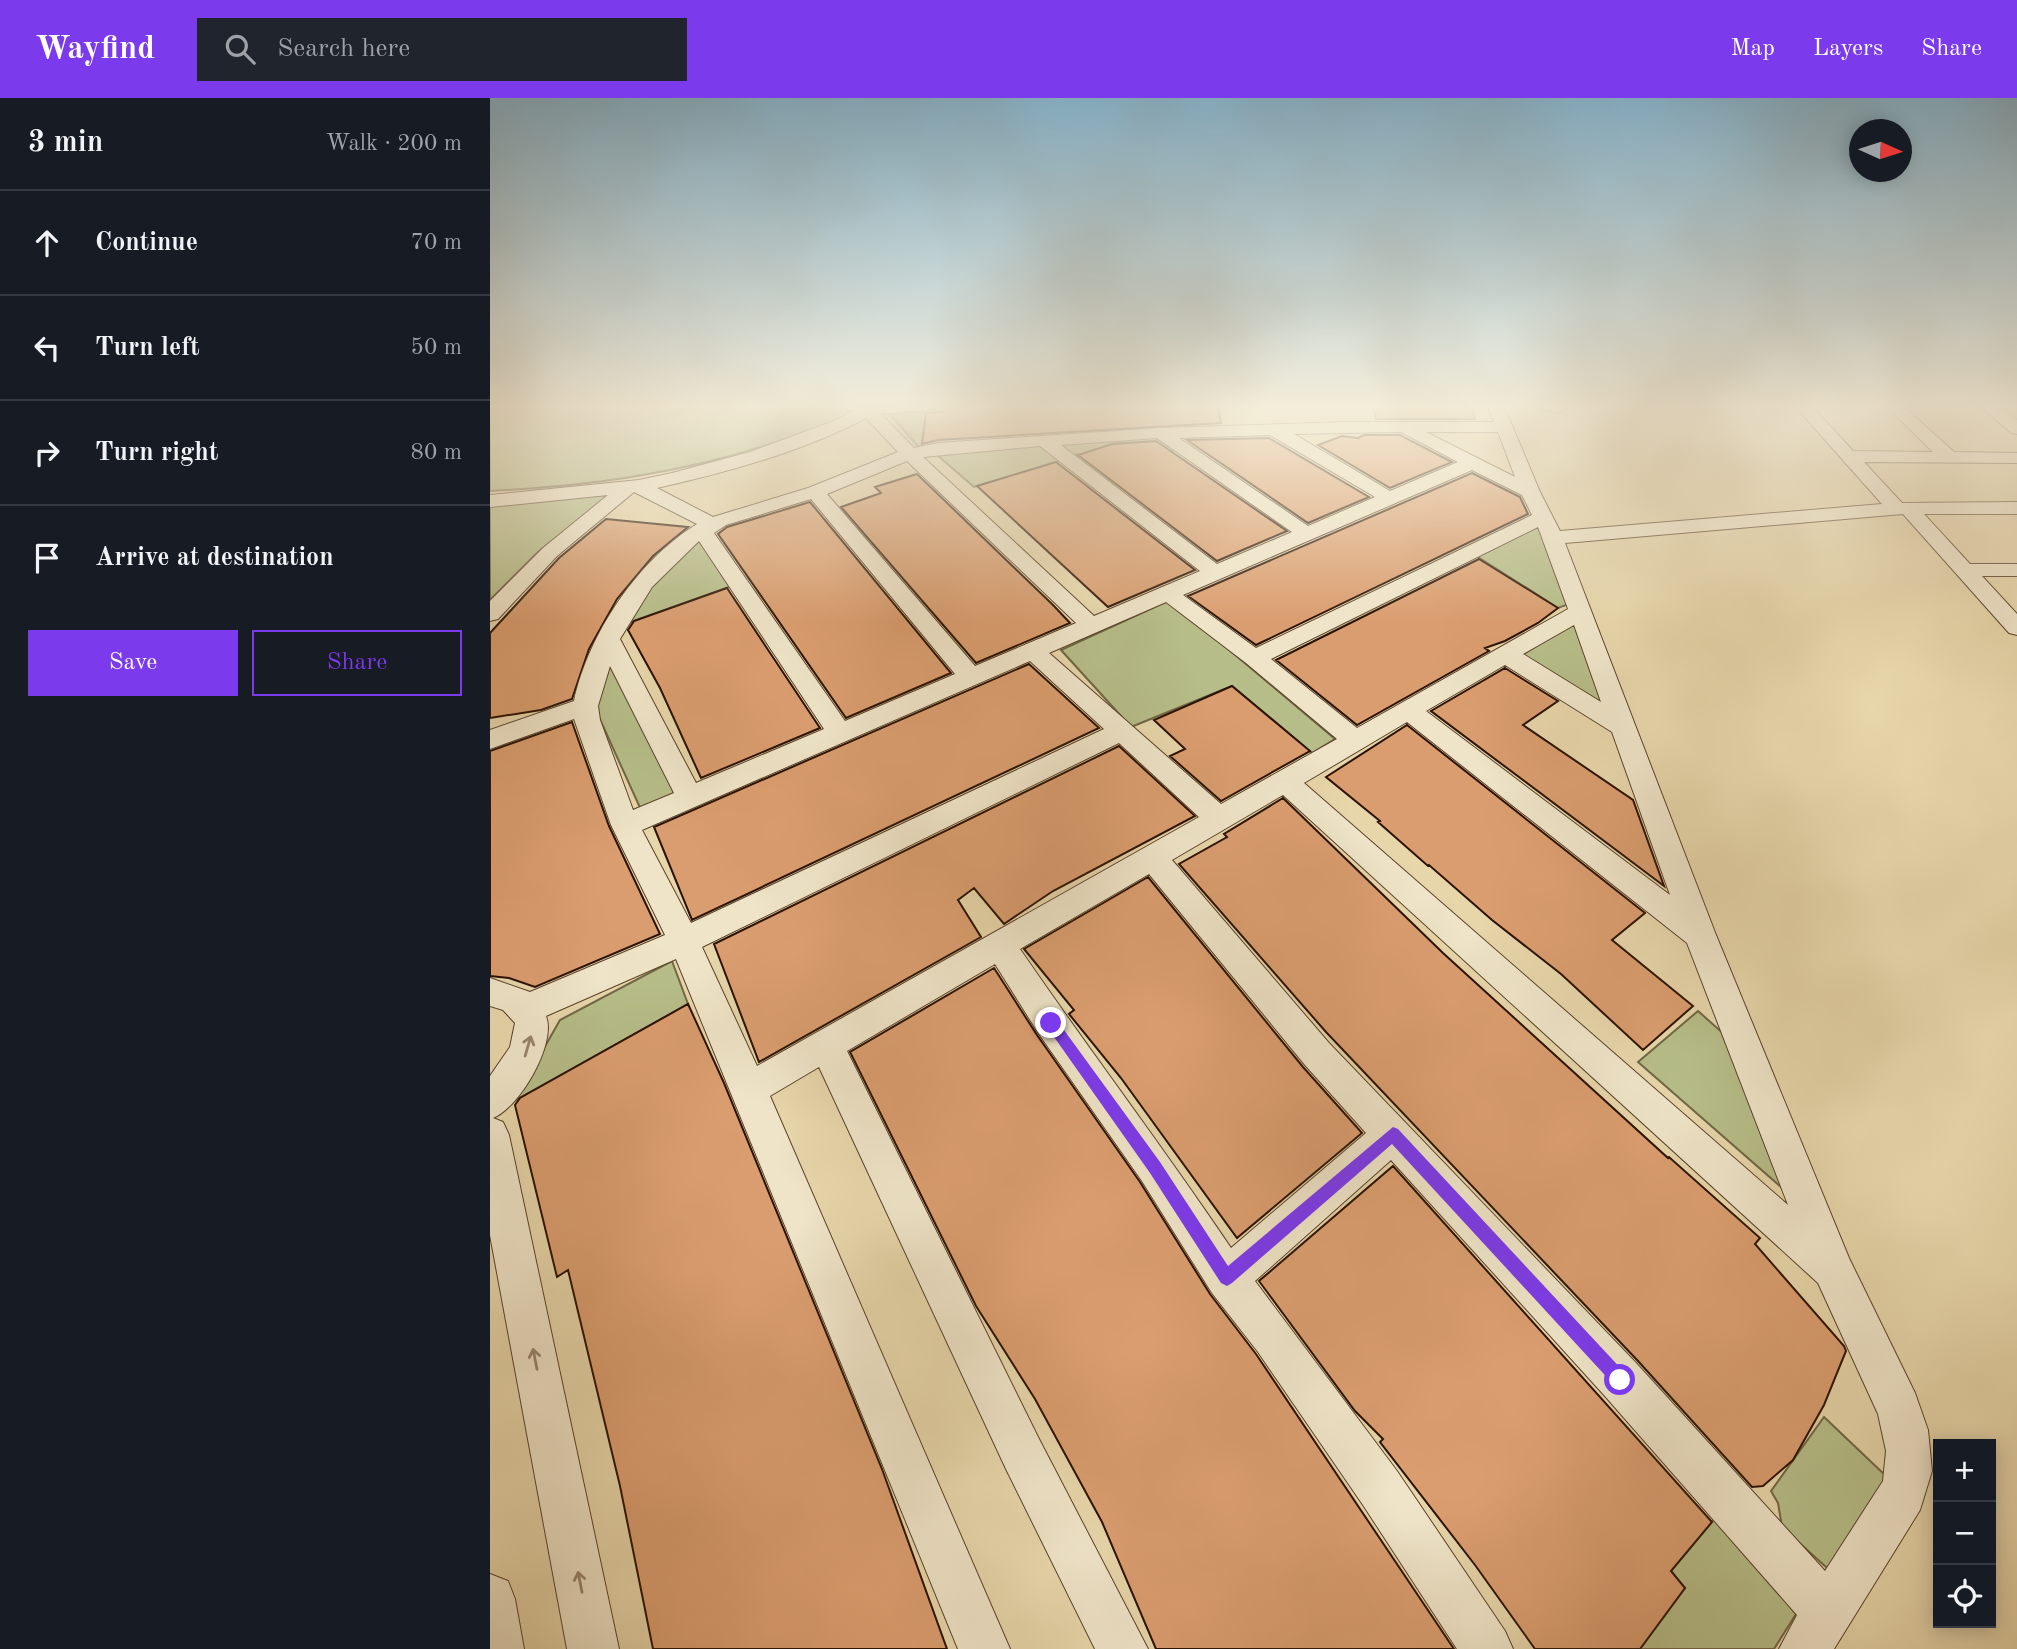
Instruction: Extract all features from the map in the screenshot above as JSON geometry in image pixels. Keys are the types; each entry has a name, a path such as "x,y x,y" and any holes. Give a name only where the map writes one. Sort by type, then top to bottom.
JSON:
{"street":[{"path":"490,501 634,486 673,476"},
{"path":"854,476 815,492 706,527 655,568 608,639 593,674 585,706 587,720 625,825 684,941 749,1089 984,1649"},
{"path":"934,476 1091,625"},
{"path":"1089,476 1214,572"},
{"path":"1224,476 1307,534"},
{"path":"1354,476 1390,498"},
{"path":"625,825 1441,476"},
{"path":"1490,476 1542,516"},
{"path":"1526,476 1700,934 1833,1272 1899,1409 1910,1454 1909,1475 1903,1493 1805,1649"},
{"path":"1870,476 1964,570 2017,628"},
{"path":"634,486 706,527 840,733"},
{"path":"490,614 550,552 634,486"},
{"path":"815,492 971,677"},
{"path":"1254,658 1542,516 2017,508"},
{"path":"1964,570 2017,570"},
{"path":"1167,593 1254,658 1356,741"},
{"path":"749,1089 1578,612"},
{"path":"608,639 690,797"},
{"path":"1033,651 1219,819"},
{"path":"1507,654 1624,729"},
{"path":"490,740 585,706"},
{"path":"1409,711 1700,934"},
{"path":"526,1009 684,941 1122,731"},
{"path":"1286,782 1833,1272"},
{"path":"1153,858 1317,1054 1620,1380 1829,1613"},
{"path":"1000,945 1051,1023 1155,1168 1227,1278 1273,1337 1380,1488 1487,1649"},
{"path":"490,992 513,997 526,1009 532,1029 527,1053 511,1081 490,1102"},
{"path":"825,1045 1022,1453 1122,1649"},
{"path":"1227,1278 1393,1134"},
{"path":"490,1135 593,1649"},
{"path":"490,1600 498,1649"}],"green space":[{"path":"490,476 637,476 560,486 490,491"},
{"path":"962,476 1009,476 974,487"},
{"path":"603,495 607,498 538,552 490,600 490,505"},
{"path":"1534,527 1543,530 1569,604 1558,608 1475,555"},
{"path":"697,538 728,578 729,587 625,624 646,592"},
{"path":"1170,600 1335,739 1312,753 1232,686 1131,727 1061,650"},
{"path":"1572,624 1582,629 1603,711 1519,657"},
{"path":"612,657 688,788 642,812 598,715 598,694"},
{"path":"672,961 688,1004 514,1101 560,1020"},
{"path":"1698,1011 1743,1051 1781,1187 1638,1062"},
{"path":"1824,1417 1886,1476 1856,1545 1827,1568 1782,1527 1778,1503 1771,1491"},
{"path":"1718,1514 1796,1614 1774,1649 1640,1649 1685,1588 1671,1571"}],"building":[{"path":"909,476 919,476 1070,623 976,663 841,507 881,493 875,487"},
{"path":"1009,476 1075,476 1195,570 1108,607 977,486"},
{"path":"1106,476 1207,476 1287,531 1217,561"},
{"path":"1240,476 1334,476 1369,497 1308,523"},
{"path":"1371,476 1418,476 1390,488"},
{"path":"1464,476 1479,476 1520,497 1528,514 1256,645 1188,596"},
{"path":"810,502 951,673 846,718 718,534 727,527"},
{"path":"606,519 688,527 653,556 617,599 589,649 572,699 541,710 490,718 490,633 559,558"},
{"path":"1479,559 1558,608 1538,623 1505,641 1485,648 1489,651 1357,725 1276,660"},
{"path":"727,588 820,728 701,778 660,688 628,630 634,621"},
{"path":"1029,664 1099,728 692,920 654,827"},
{"path":"1505,668 1558,701 1523,725 1633,800 1664,886 1431,711"},
{"path":"1232,686 1310,751 1221,801 1170,756 1185,749 1154,720"},
{"path":"572,722 609,826 660,934 535,987 509,978 490,976 490,751"},
{"path":"1407,725 1645,913 1612,940 1693,1006 1643,1050 1561,974 1492,920 1326,777"},
{"path":"1119,746 1195,816 1053,891 1004,924 974,888 958,900 981,937 759,1062 714,944"},
{"path":"1283,798 1443,953 1760,1238 1755,1244 1844,1346 1846,1351 1824,1405 1793,1460 1763,1486 1752,1487 1638,1361 1326,1032 1179,864 1227,837 1224,834"},
{"path":"1148,877 1303,1067 1362,1133 1237,1238 1121,1078 1069,1014 1074,1010 1024,949"},
{"path":"994,968 1037,1035 1140,1182 1210,1294 1256,1354 1454,1649 1156,1649 1102,1522 1035,1399 976,1306 850,1052"},
{"path":"688,1004 724,1083 882,1469 947,1649 653,1649 620,1486 568,1270 557,1277 515,1105 520,1098"},
{"path":"1393,1166 1712,1522 1671,1571 1685,1588 1640,1649 1535,1649 1475,1565 1380,1442 1383,1439 1355,1411 1259,1281"}],"route":[{"path":"1051,1023 1155,1168 1227,1278 1393,1134 1620,1380"}]}
